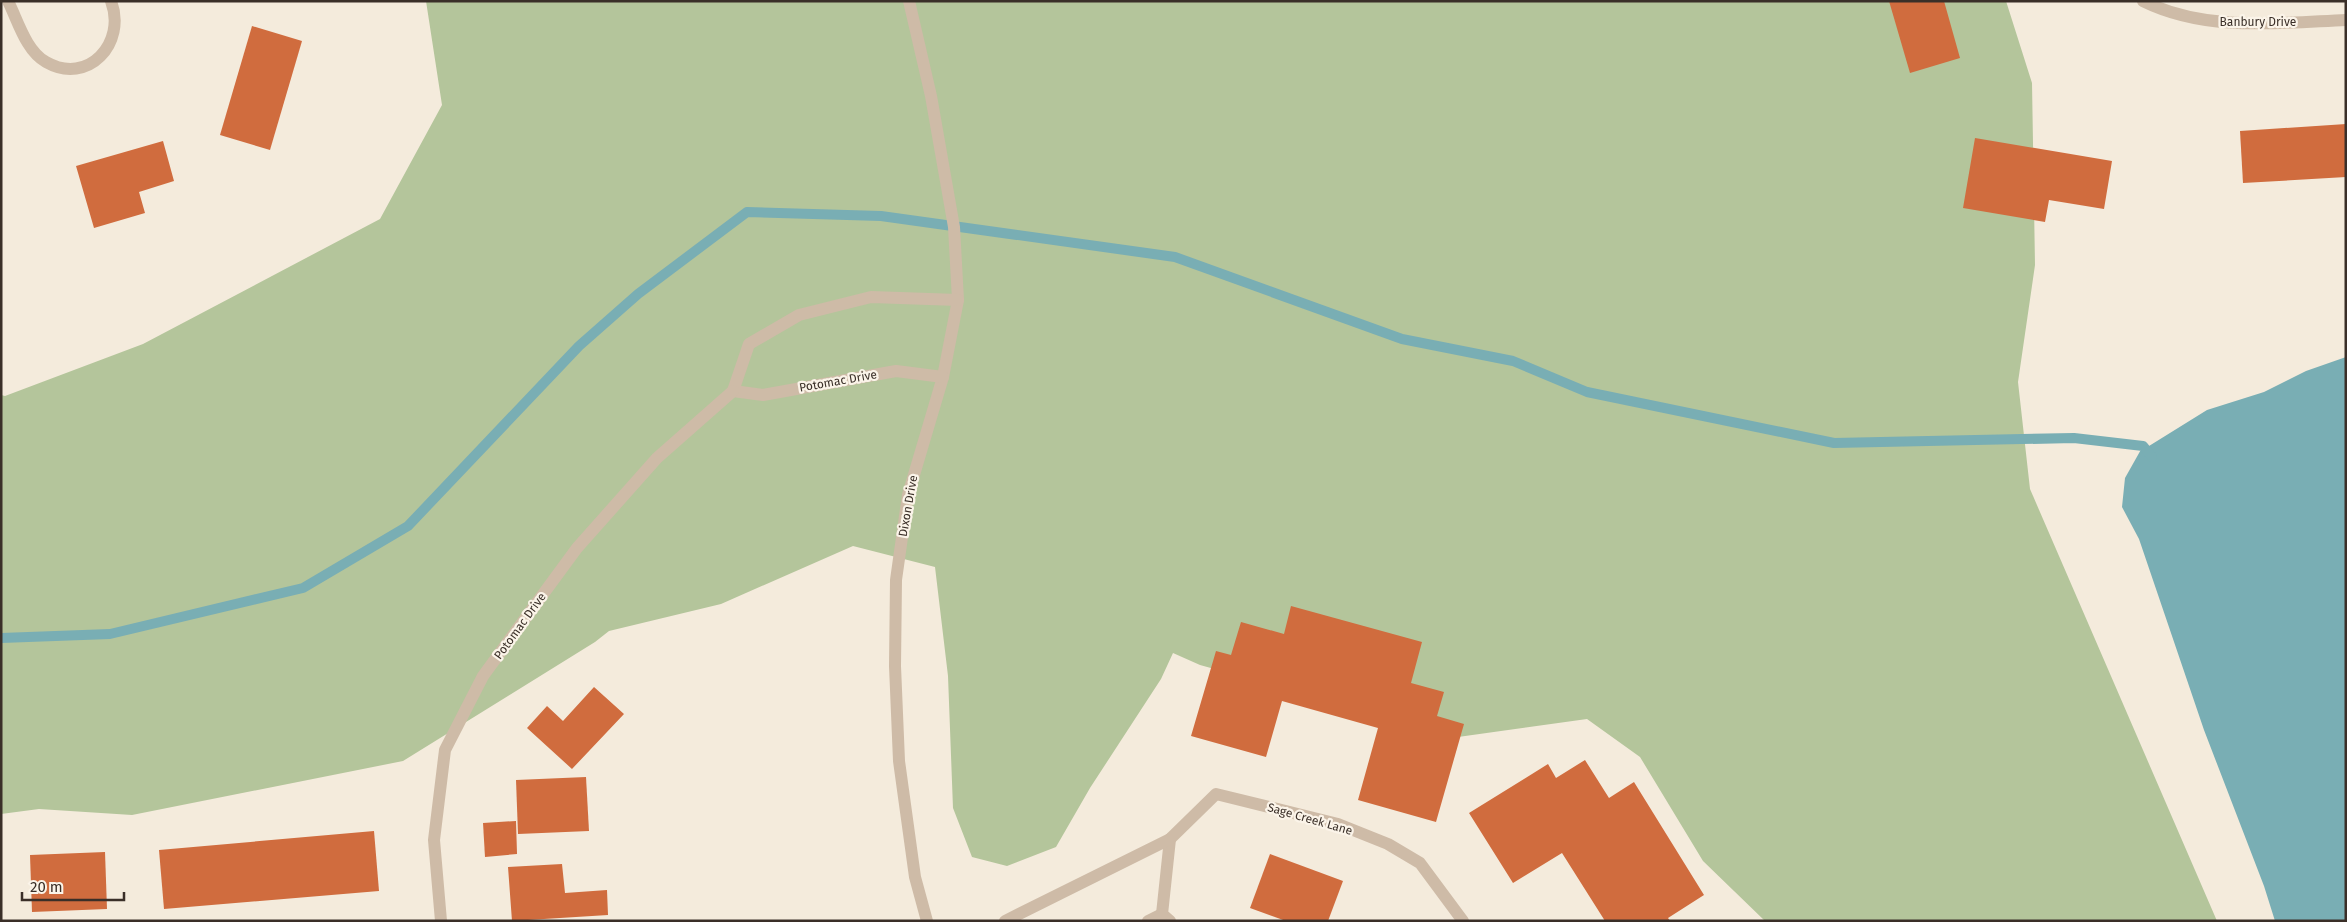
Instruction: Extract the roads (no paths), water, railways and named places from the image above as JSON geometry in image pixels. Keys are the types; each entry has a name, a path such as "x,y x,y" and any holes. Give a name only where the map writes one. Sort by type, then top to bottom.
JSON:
{"street":[{"path":"8,1 35,53 46,62 54,65 77,68 92,63 105,53 113,39 116,24 111,1"},
{"name":"Dixon Drive","path":"909,1 931,96 954,228 958,300 942,377 908,495 896,580 894,666 899,761 915,877 927,921"},
{"name":"Banbury Drive","path":"2143,1 2155,7 2193,18 2224,23 2263,24 2346,20"},
{"name":"Potomac Drive","path":"441,921 434,840 445,750 483,676 577,548 657,458 733,391 749,344 799,315 871,297 958,300"},
{"name":"Potomac Drive","path":"733,391 763,395 896,371 942,377"},
{"name":"Sage Creek Lane","path":"1006,921 1170,839 1216,794 1338,824 1388,844 1420,863 1463,921"},
{"path":"1148,921 1166,917 1170,839"}],"water":[{"path":"2346,357 2346,921 2275,921 2264,886 2204,730 2139,539 2122,507 2125,478 2143,446 2149,446 2207,410 2264,392 2306,371"}],"waterway":[{"path":"1,638 110,634 303,588 408,526 579,346 638,294 747,212 881,216 1175,257 1402,339 1513,361 1587,392 1834,443 2074,438 2143,446 2152,457"}]}
